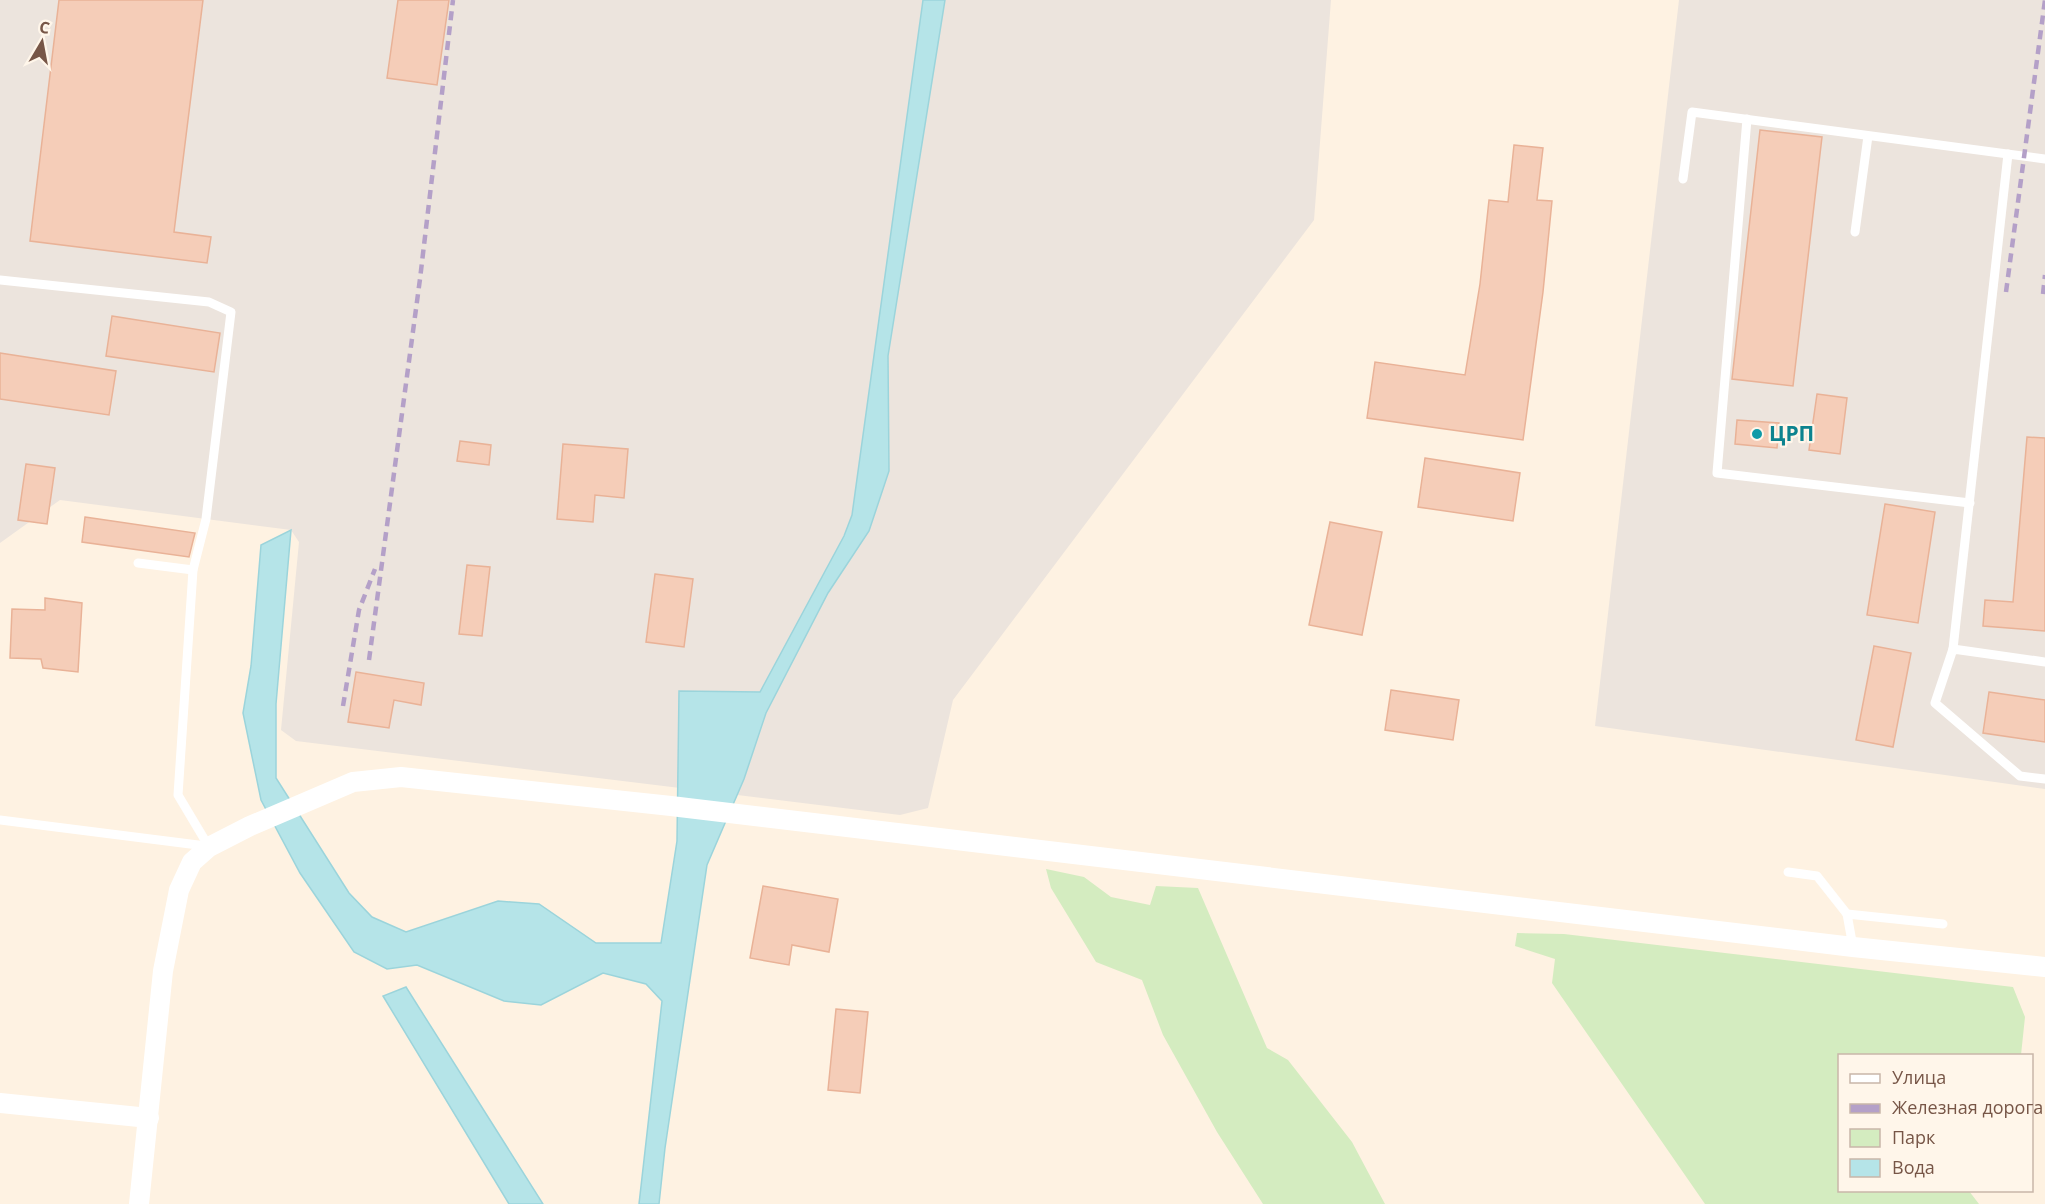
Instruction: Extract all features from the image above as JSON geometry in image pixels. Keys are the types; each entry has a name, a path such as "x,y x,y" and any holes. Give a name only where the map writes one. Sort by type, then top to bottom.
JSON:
{"street":[{"path":"139,1204 163,971 179,890 192,862 209,847 250,826 304,800 353,782 401,777 671,806 2045,967"},
{"path":"0,1103 149,1118"}],"lane":[{"path":"1683,178 1692,112 2045,159"},
{"path":"1747,119 1717,473 1970,503"},
{"path":"1855,232 1868,136"},
{"path":"2007,154 1953,649 1935,703 2020,776 2045,779"},
{"path":"0,280 209,302 231,312 206,519 193,570 178,795 209,847"},
{"path":"138,563 193,570"},
{"path":"1953,649 2045,663"},
{"path":"0,820 209,847"},
{"path":"1788,872 1817,876 1847,914 1853,946"},
{"path":"1847,914 1943,924"}],"shaded area":[{"path":"0,0 1331,0 1314,220 953,700 928,808 900,815 296,741 281,730 299,542 291,530 60,500 0,543"},
{"path":"1679,0 2045,0 2045,789 1595,726"}],"green space":[{"path":"1046,869 1084,877 1111,897 1150,905 1156,886 1198,888 1267,1048 1288,1060 1352,1142 1385,1204 1263,1204 1217,1132 1163,1035 1142,980 1096,962 1051,888"},
{"path":"1517,933 1564,934 2013,987 2025,1017 2021,1054 1838,1054 1838,1192 1970,1192 1979,1204 1705,1204 1552,983 1555,959 1515,946"}],"water":[{"path":"923,0 945,0 888,356 889,471 869,531 828,593 766,713 744,779 707,865 665,1148 659,1204 639,1204 662,1001 646,984 603,973 541,1005 504,1001 417,965 387,969 354,952 300,873 261,800 243,713 251,666 261,545 291,530 276,704 276,778 349,893 372,917 406,932 498,901 539,904 596,943 661,943 677,841 679,691 760,692 844,536 852,515"},
{"path":"406,987 543,1204 509,1204 383,996"}],"building":[{"path":"59,0 203,0 174,232 211,237 207,263 30,241"},
{"path":"398,0 449,0 437,85 387,78"},
{"path":"1760,130 1822,137 1793,386 1732,379"},
{"path":"1514,145 1543,148 1537,200 1552,201 1543,292 1523,440 1367,418 1375,362 1465,375 1480,284 1489,200 1508,202"},
{"path":"112,316 220,333 214,372 106,356"},
{"path":"0,353 116,371 109,415 0,399"},
{"path":"1817,394 1847,398 1840,454 1809,450"},
{"name":"ЦРП","path":"1737,420 1779,423 1777,448 1735,444"},
{"path":"2027,437 2045,438 2045,631 1983,626 1985,600 2013,602"},
{"path":"460,441 491,445 489,465 457,461"},
{"path":"563,444 628,449 624,498 595,495 593,522 557,519"},
{"path":"1425,458 1520,473 1513,521 1418,507"},
{"path":"26,464 55,468 47,524 18,520"},
{"path":"1885,504 1935,512 1918,623 1867,615"},
{"path":"85,517 195,533 189,557 82,542"},
{"path":"1330,522 1382,532 1362,635 1309,625"},
{"path":"467,565 490,567 482,636 459,634"},
{"path":"655,574 693,579 684,647 646,642"},
{"path":"45,598 82,603 78,672 43,668 41,659 10,658 12,609 45,610"},
{"path":"1874,646 1911,653 1893,747 1856,740"},
{"path":"356,672 424,683 421,705 394,700 389,728 348,722"},
{"path":"1391,690 1459,700 1453,740 1385,730"},
{"path":"1989,692 2045,700 2045,742 1983,733"},
{"path":"763,886 838,899 829,952 792,945 789,965 750,958"},
{"path":"836,1009 868,1012 860,1093 828,1090"}],"railway":[{"path":"369,660 420,279 453,0"},
{"path":"2006,292 2045,0"},
{"path":"2043,294 2045,275"},
{"path":"343,706 359,610 375,569"}],"place":[{"name":"ЦРП","path":"1757,434"}]}
